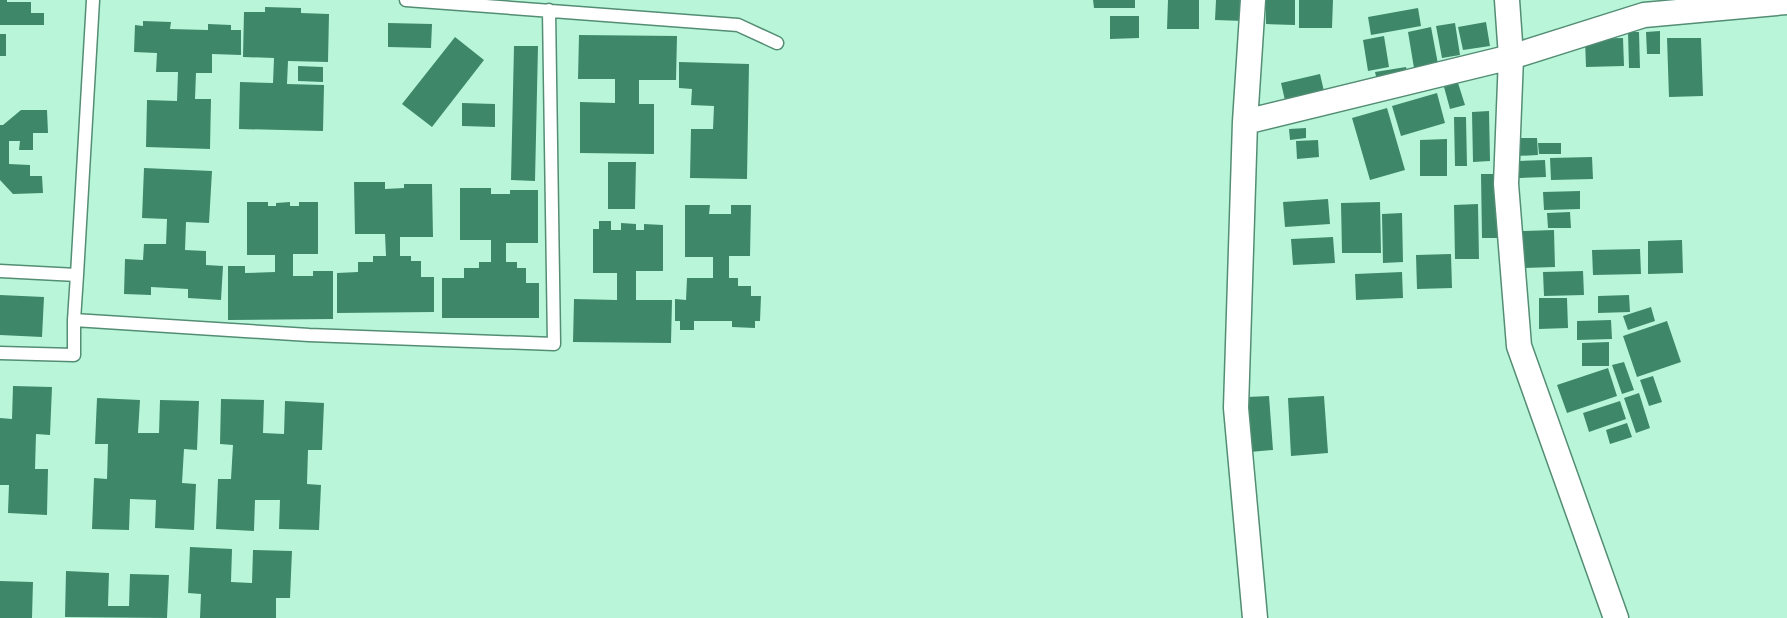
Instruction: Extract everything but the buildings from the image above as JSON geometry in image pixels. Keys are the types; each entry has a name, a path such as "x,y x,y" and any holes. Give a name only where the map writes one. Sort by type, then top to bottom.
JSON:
{"street":[{"path":"1253,0 1245,122 1236,408 1256,618"},
{"path":"1507,0 1511,57 1506,184 1519,346 1616,618"},
{"path":"1245,122 1511,57 1644,15 1787,2"}],"lane":[{"path":"0,353 74,355 74,320 93,0"},
{"path":"406,0 738,25 777,43"},
{"path":"74,320 309,335 554,344 549,10"},
{"path":"0,271 77,275"}]}
